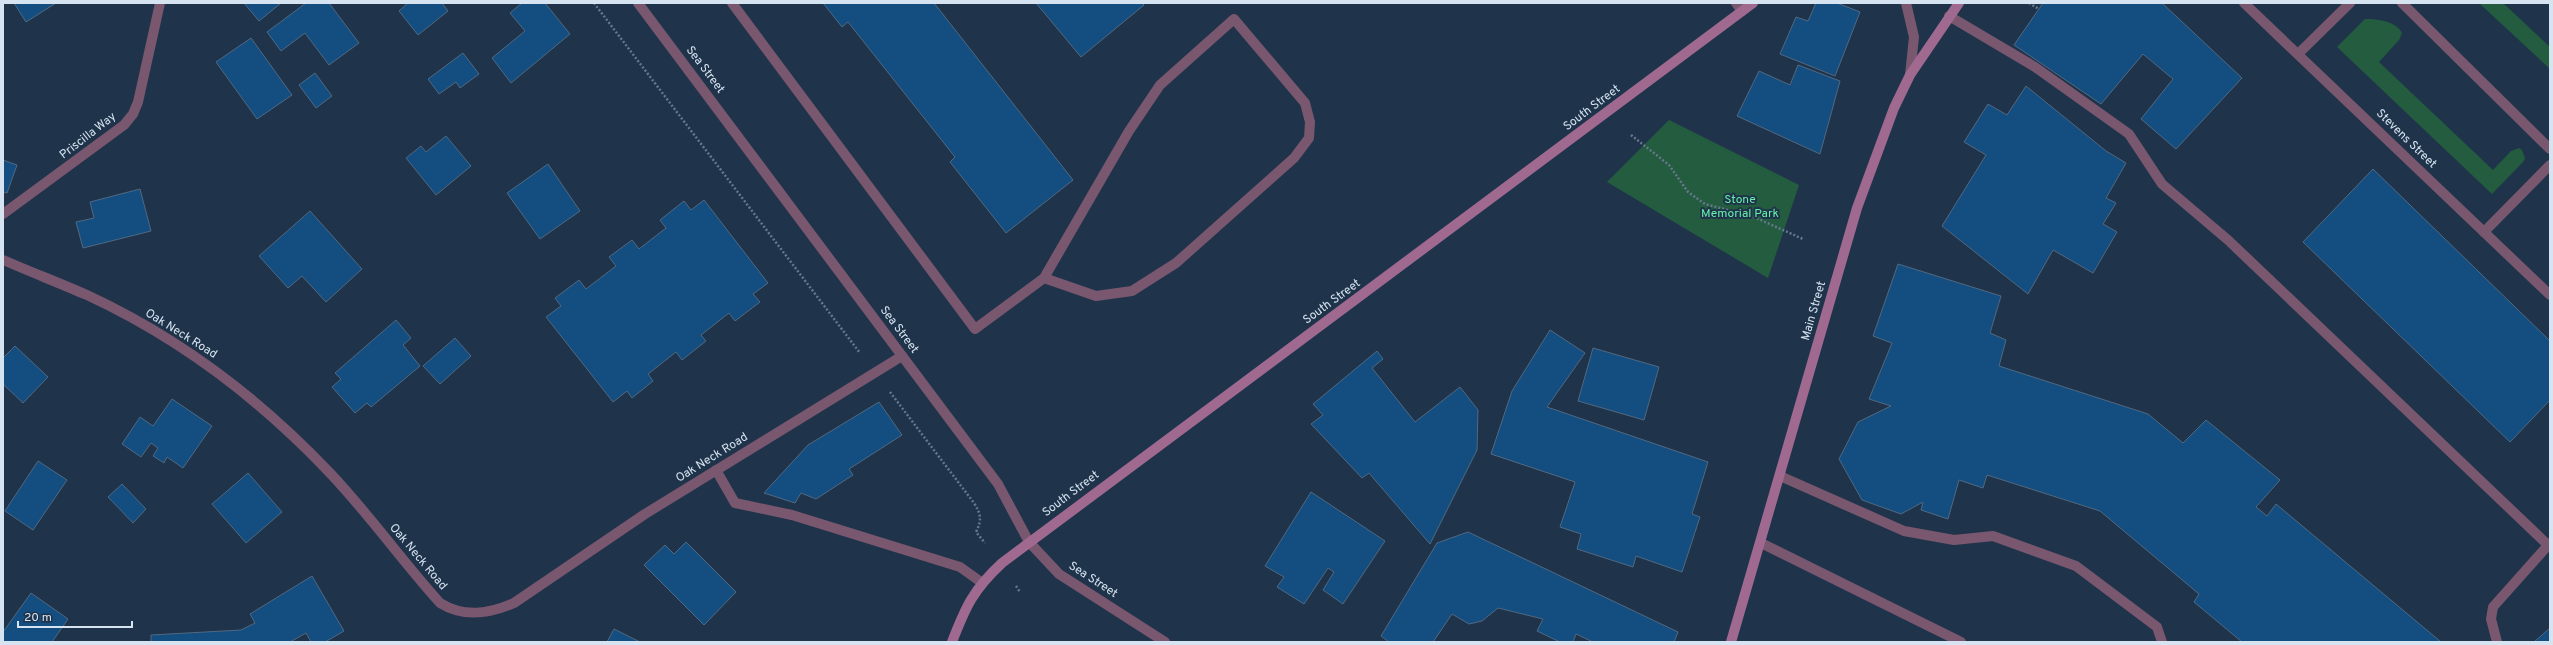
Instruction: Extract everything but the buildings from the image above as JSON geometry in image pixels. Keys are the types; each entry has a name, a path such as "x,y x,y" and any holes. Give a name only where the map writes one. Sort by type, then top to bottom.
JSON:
{"main road":[{"name":"South Street","path":"952,642 967,604 982,582 1029,542 1739,7 1753,3"},
{"name":"Main Street","path":"1731,642 1761,543 1857,208 1894,108 1910,75 1959,3"}],"street":[{"name":"Priscilla Way","path":"3,214 124,125 133,114 138,102 160,3"},
{"name":"Sea Street","path":"638,3 998,484 1029,542 1059,574 1165,642"},
{"path":"732,3 975,328 1044,278 1129,131 1160,85 1234,19 1305,103 1310,122 1309,138 1294,158 1176,263 1132,291 1096,296 1044,278"},
{"path":"1906,3 1914,37 1910,75"},
{"name":"Stevens Street","path":"2244,3 2550,295"},
{"path":"2298,54 2350,3"},
{"path":"2402,3 2550,149"},
{"path":"1949,16 2035,67 2129,134 2162,184 2228,240 2549,544 2493,607 2491,619 2497,642"},
{"path":"2484,232 2550,165"},
{"name":"Oak Neck Road","path":"3,260 87,296 129,317 180,346 238,387 331,474 440,603 449,609 476,614 496,611 514,603 645,514 902,356"},
{"path":"716,470 735,502 792,515 960,567 982,582"},
{"path":"1780,476 1904,531 1954,540 1993,536 2076,566 2158,627 2162,642"},
{"path":"1761,543 1961,642"}],"path":[{"path":"594,3 863,357"},
{"path":"2029,3 2038,10"},
{"path":"1631,135 1669,166 1688,192 1705,204 1754,217 1803,239"},
{"path":"893,396 980,514 980,525 976,532"}],"green space":[{"path":"2479,3 2503,3 2550,47 2550,69"},
{"path":"2365,19 2391,23 2399,29 2402,33 2399,40 2379,62 2493,170 2511,151 2519,148 2522,150 2525,158 2523,162 2492,194 2337,47"},
{"name":"Stone Memorial Park","path":"1669,120 1799,185 1768,278 1607,182"}]}
